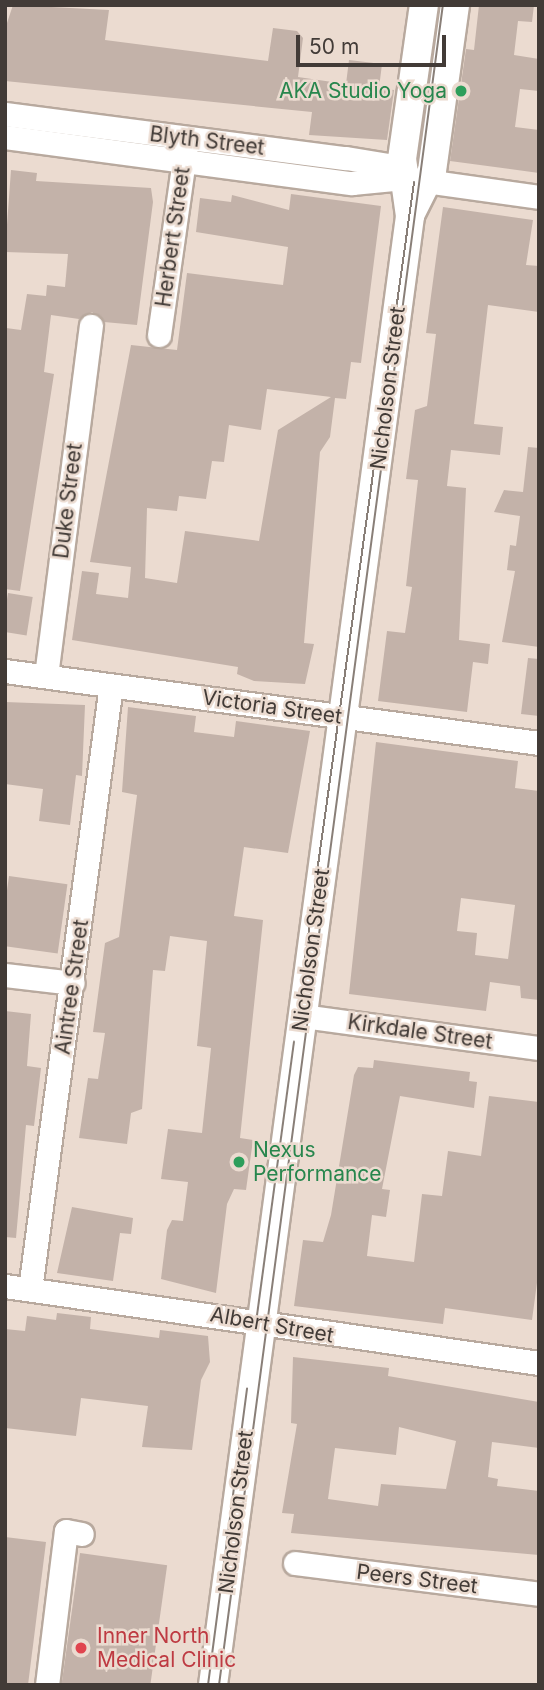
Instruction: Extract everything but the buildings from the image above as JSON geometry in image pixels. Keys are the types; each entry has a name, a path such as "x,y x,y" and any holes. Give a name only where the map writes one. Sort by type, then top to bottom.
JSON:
{"main road":[{"name":"Nicholson Street","path":"417,180 424,5"},
{"name":"Nicholson Street","path":"213,1685 410,215 455,5"}],"street":[{"name":"Blyth Street","path":"5,114 185,149"},
{"name":"Blyth Street","path":"5,137 380,163 417,180 539,197"},
{"name":"Herbert Street","path":"159,335 185,149"},
{"name":"Duke Street","path":"46,676 91,326"},
{"name":"Victoria Street","path":"5,671 539,743"},
{"name":"Aintree Street","path":"30,1289 111,685"},
{"path":"5,975 73,983"},
{"name":"Kirkdale Street","path":"302,1016 539,1048"},
{"name":"Albert Street","path":"5,1286 539,1363"},
{"path":"47,1685 66,1531 82,1534"},
{"name":"Peers Street","path":"295,1563 539,1594"}],"tram line":[{"path":"219,1685 443,5"},
{"path":"303,972 414,182"},
{"path":"255,1330 294,1042"},
{"path":"208,1685 247,1389"}],"place":[{"name":"AKA Studio Yoga","path":"461,91"},
{"name":"Nexus Performance","path":"239,1162"},
{"name":"Inner North Medical Clinic","path":"81,1648"}]}
